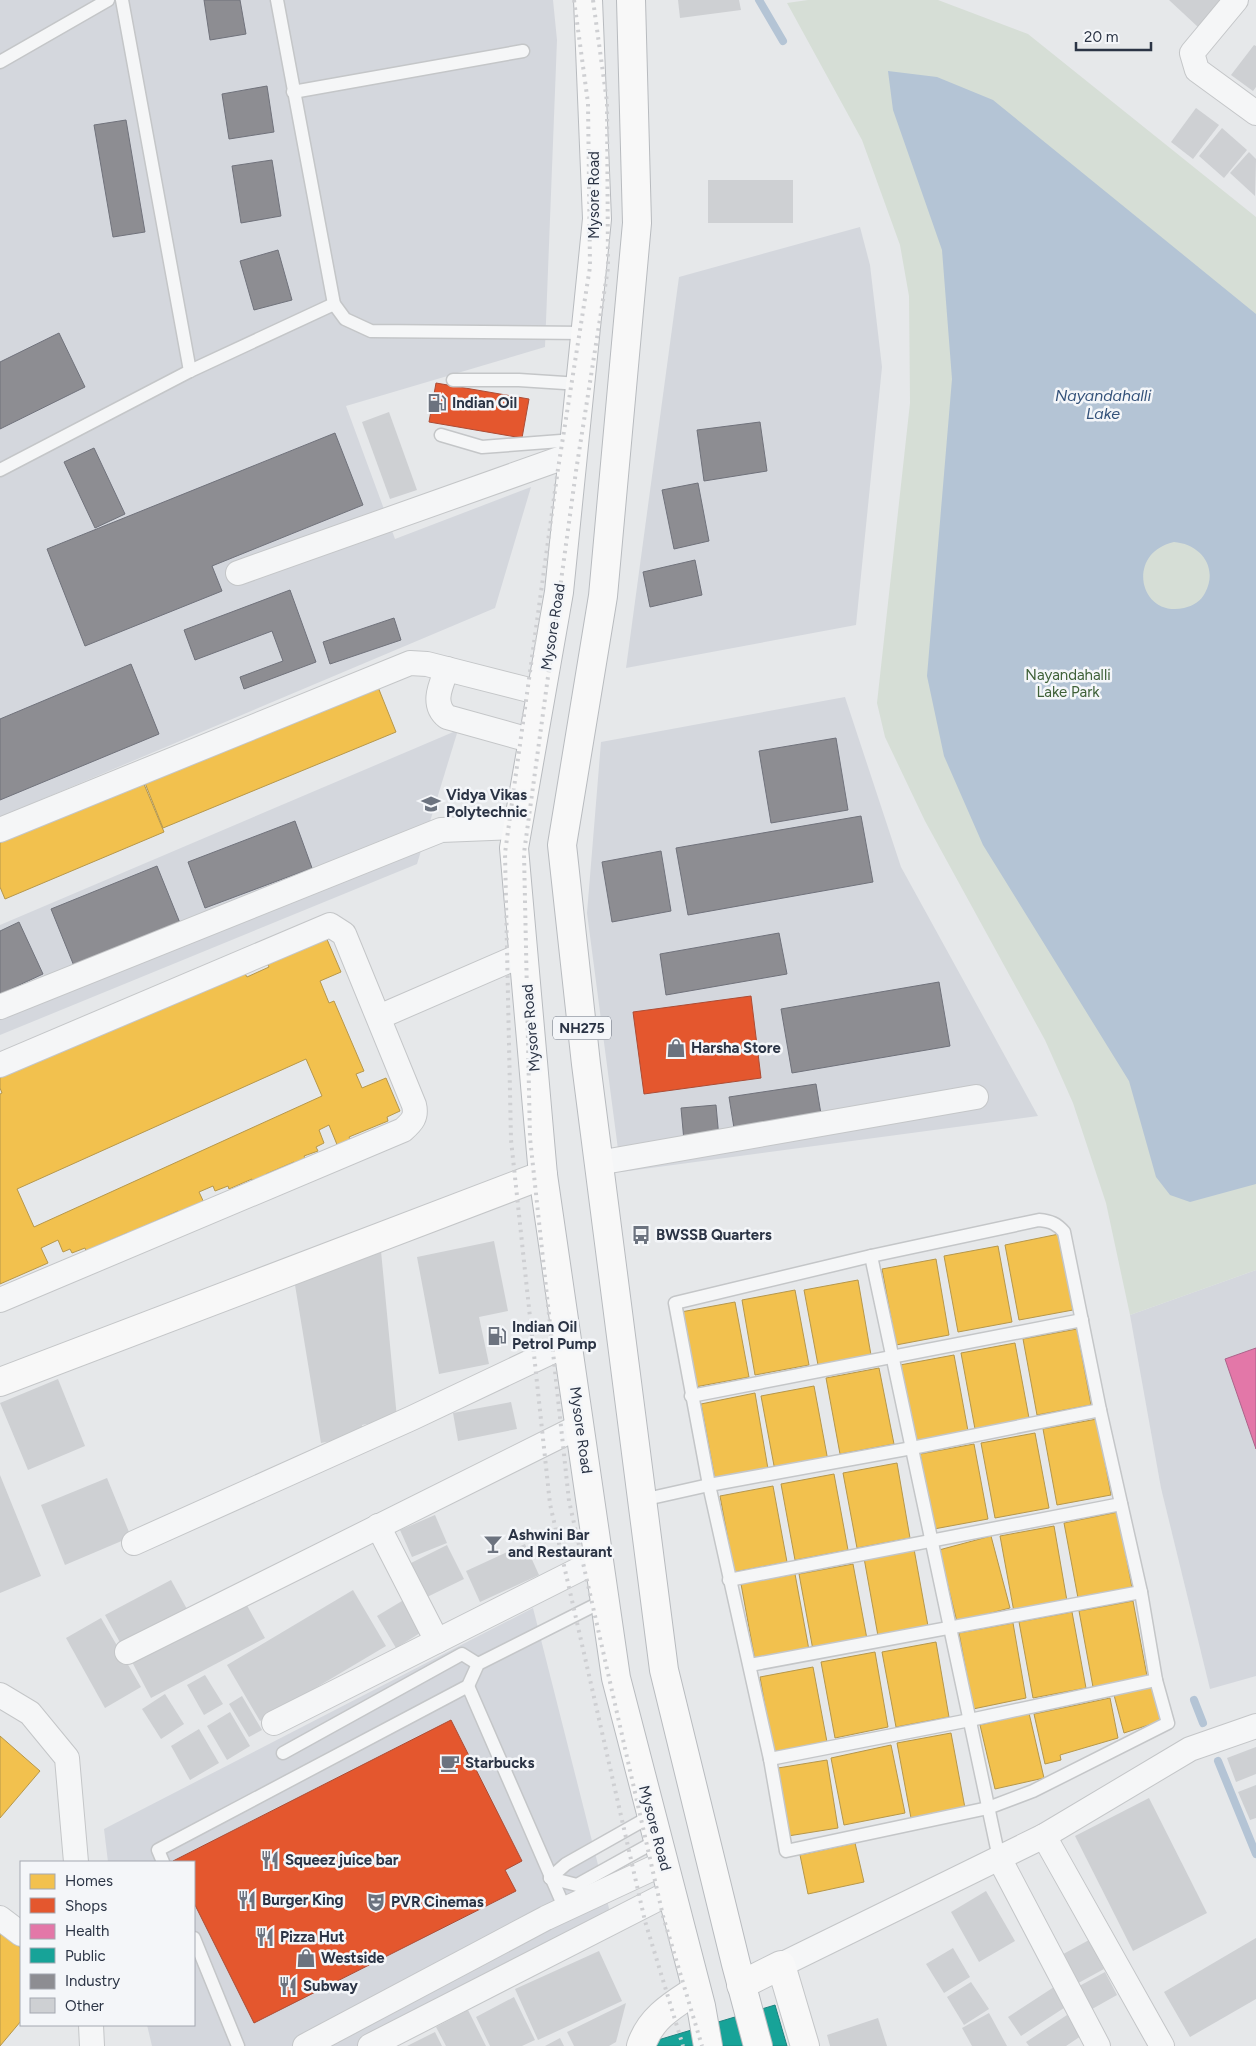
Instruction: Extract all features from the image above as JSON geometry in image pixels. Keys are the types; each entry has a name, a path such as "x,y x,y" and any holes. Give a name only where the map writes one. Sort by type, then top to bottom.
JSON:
{"main road":[{"name":"Mysore Road","path":"588,0 596,219 559,592 514,848 543,1174 616,1678 696,1990 708,2046"},
{"name":"NH275","path":"631,0 637,222 602,596 562,845 598,1163 664,1670 741,1985 758,2046"},
{"path":"596,219 637,222"},
{"path":"0,1382 543,1174"},
{"path":"741,1985 781,1965 805,2046"},
{"path":"641,2046 647,2031 658,2018 668,2008 696,1990"}],"street":[{"path":"1236,0 1192,53 1197,70 1256,113"},
{"path":"238,573 574,447"},
{"path":"0,830 410,663 419,662 541,693"},
{"path":"447,669 438,700 442,712 447,717 533,741"},
{"path":"0,1007 442,830 518,826"},
{"path":"0,1065 330,926 344,934 379,1017 416,1114 412,1122 403,1130 0,1300"},
{"path":"379,1017 524,954"},
{"path":"598,1163 976,1097"},
{"path":"134,1543 412,1418 568,1344"},
{"path":"127,1652 580,1426"},
{"path":"378,1526 437,1641"},
{"path":"274,1723 600,1560"},
{"path":"0,1695 30,1713 67,1758 76,1861"},
{"path":"781,1965 1044,1836 1190,1749 1256,1726"},
{"path":"1044,1836 1162,2046"},
{"path":"305,2046 565,1910 658,1839"},
{"path":"999,1858 1096,2045"},
{"path":"370,2046 671,1892"},
{"path":"0,1918 20,1933"},
{"path":"90,2026 92,2046"}],"lane":[{"path":"0,62 108,0"},
{"path":"122,0 190,371"},
{"path":"277,0 334,304 346,319 371,331 585,333"},
{"path":"293,92 523,50"},
{"path":"0,470 190,371 334,304"},
{"path":"453,380 519,380 580,384"},
{"path":"441,435 482,447 574,447"},
{"path":"1040,1220 1058,1225 1064,1232 1100,1410 1141,1592 1156,1680 1168,1723 1033,1791 988,1808 786,1851 770,1759 709,1485 675,1303 871,1256 1040,1220"},
{"path":"871,1256 999,1858"},
{"path":"691,1396 1082,1320"},
{"path":"642,1500 709,1485 912,1448 1100,1410"},
{"path":"729,1580 1122,1504"},
{"path":"750,1665 1141,1592"},
{"path":"163,1861 158,1850 468,1686 478,1664 605,1600"},
{"path":"283,1753 462,1654 478,1664"},
{"path":"770,1759 970,1720 1156,1680"},
{"path":"468,1686 565,1910"},
{"path":"550,1878 577,1885 658,1839"},
{"path":"550,1878 566,1864 658,1839"},
{"path":"195,1940 238,2046"}],"shaded area":[{"path":"0,0 553,0 557,40 545,347 346,406 395,539 531,487 495,608 0,817"},
{"path":"860,227 870,265 882,367 856,625 626,668 679,277"},
{"path":"845,697 901,867 1038,1116 621,1172 587,913 601,742"},
{"path":"458,730 417,864 0,1035 0,925"},
{"path":"1256,1270 1256,1676 1210,1689 1161,1488 1130,1315"},
{"path":"533,1608 613,1924 359,2046 152,2046 147,2026 195,2026 195,1861 108,1861 104,1829"}],"green space":[{"name":"Nayandahalli Lake","path":"808,0 938,0 1028,34 1256,217 1256,1270 1130,1315 1106,1203 1073,1103 1045,1040 925,821 885,737 877,703 910,403 909,296 900,245 862,140 787,3"}],"water":[{"name":"Nayandahalli Lake","path":"888,71 937,77 993,100 1256,314 1256,1184 1190,1202 1170,1195 1156,1177 1129,1081 983,845 944,756 927,676 952,379 942,250 893,110","holes":["1174,542 1192,547 1204,558 1210,574 1209,583 1205,593 1196,603 1184,608 1169,608 1157,603 1148,594 1144,583 1144,570 1149,558 1159,548"]}],"building: Homes":[{"path":"378,687 396,732 163,828 145,783"},
{"path":"141,777 164,832 5,899 0,887 0,836"},
{"path":"326,937 341,972 320,981 329,1003 334,1001 364,1071 356,1074 362,1088 386,1078 400,1111 387,1117 388,1121 349,1137 351,1141 338,1147 329,1125 319,1130 324,1143 316,1147 318,1151 304,1156 306,1160 295,1165 294,1162 266,1174 267,1177 253,1183 252,1179 229,1189 228,1186 215,1191 213,1186 199,1192 206,1207 181,1218 178,1211 138,1229 139,1231 127,1236 127,1233 99,1245 100,1248 87,1253 85,1248 72,1253 70,1249 63,1252 58,1240 41,1248 48,1263 0,1284 0,1094 2,1093 0,1077 244,972 247,977 269,967 267,963","holes":["306,1059 322,1096 34,1227 17,1189"]},
{"path":"1059,1234 1073,1310 1019,1320 1005,1245"},
{"path":"998,1246 1012,1322 958,1332 944,1256"},
{"path":"936,1259 949,1335 896,1345 882,1269"},
{"path":"858,1280 871,1355 818,1365 804,1290"},
{"path":"795,1290 809,1365 755,1375 742,1300"},
{"path":"735,1302 749,1377 695,1387 681,1312"},
{"path":"1077,1329 1091,1405 1037,1415 1023,1339"},
{"path":"1015,1343 1029,1418 975,1429 961,1353"},
{"path":"954,1355 968,1431 914,1441 900,1365"},
{"path":"879,1368 894,1444 840,1454 826,1378"},
{"path":"814,1386 828,1461 775,1471 761,1396"},
{"path":"755,1393 768,1469 715,1479 701,1404"},
{"path":"1097,1419 1111,1495 1057,1505 1043,1429"},
{"path":"1035,1433 1049,1508 995,1518 981,1443"},
{"path":"974,1444 988,1519 934,1529 920,1454"},
{"path":"897,1463 910,1538 857,1548 843,1473"},
{"path":"834,1474 848,1550 795,1560 781,1484"},
{"path":"773,1486 787,1562 734,1572 720,1496"},
{"path":"1118,1512 1132,1588 1078,1598 1064,1523"},
{"path":"1054,1526 1067,1601 1014,1612 1000,1536"},
{"path":"991,1536 1010,1608 957,1622 939,1550"},
{"path":"914,1549 928,1626 878,1636 864,1558"},
{"path":"853,1564 867,1639 813,1650 799,1574"},
{"path":"795,1574 809,1650 755,1660 741,1584"},
{"path":"1133,1601 1147,1676 1093,1687 1079,1611"},
{"path":"1072,1612 1086,1688 1033,1698 1019,1622"},
{"path":"1013,1623 1026,1698 973,1709 959,1633"},
{"path":"936,1642 949,1717 896,1727 882,1652"},
{"path":"875,1652 888,1727 835,1738 821,1662"},
{"path":"813,1667 827,1742 773,1752 760,1677"},
{"path":"1153,1687 1164,1720 1124,1733 1114,1695"},
{"path":"1110,1698 1118,1738 1060,1755 1061,1760 1045,1764 1034,1714"},
{"path":"1029,1713 1044,1778 995,1789 980,1725"},
{"path":"951,1733 965,1808 911,1818 897,1743"},
{"path":"0,1736 40,1771 0,1818"},
{"path":"891,1745 905,1813 844,1825 831,1758"},
{"path":"827,1760 838,1828 788,1836 778,1768"},
{"path":"855,1843 864,1882 808,1894 800,1855"},
{"path":"0,1930 20,1947 20,2022 0,2046"}],"building: Shops":[{"path":"436,383 529,399 522,438 429,422"},
{"path":"751,996 761,1078 644,1094 633,1012"},
{"path":"451,1720 522,1861 505,1870 516,1891 254,2023 195,1905 195,1861 173,1861"}],"building: Health":[{"path":"1256,1348 1256,1449 1225,1359"}],"building: Public":[{"path":"775,2005 787,2046 649,2046 648,2043"}],"building: Industry":[{"path":"204,0 240,0 246,34 210,40"},
{"path":"267,86 274,132 229,139 222,94"},
{"path":"126,120 145,232 113,237 94,125"},
{"path":"272,160 281,216 241,223 232,166"},
{"path":"278,250 292,300 254,310 240,261"},
{"path":"59,333 85,387 0,429 0,362"},
{"path":"760,422 767,471 704,481 697,430"},
{"path":"335,433 363,505 212,566 222,591 85,646 47,549"},
{"path":"94,448 125,514 95,528 64,462"},
{"path":"698,483 709,541 674,549 662,490"},
{"path":"695,560 702,595 650,607 643,572"},
{"path":"290,590 316,662 244,689 240,677 283,661 272,631 195,660 184,630"},
{"path":"394,618 401,640 330,664 323,642"},
{"path":"131,664 159,734 0,800 0,719"},
{"path":"836,738 848,810 771,823 759,751"},
{"path":"861,816 873,882 688,915 676,848"},
{"path":"295,821 312,868 205,908 188,862"},
{"path":"661,851 671,911 612,922 602,862"},
{"path":"157,866 180,923 74,966 51,909"},
{"path":"19,922 43,974 0,994 0,931"},
{"path":"779,933 787,974 666,995 660,954"},
{"path":"939,982 950,1046 792,1073 781,1009"},
{"path":"816,1084 821,1114 734,1128 729,1097"},
{"path":"716,1105 719,1138 684,1141 681,1108"}],"building: Other":[{"path":"678,0 739,0 741,10 680,18"},
{"path":"1169,0 1222,0 1198,27"},
{"path":"1254,45 1256,46 1256,87 1253,91 1231,75"},
{"path":"1196,108 1219,125 1193,159 1171,142"},
{"path":"1222,128 1247,150 1224,178 1199,156"},
{"path":"1249,152 1256,159 1255,196 1230,173"},
{"path":"708,180 793,180 793,223 708,223"},
{"path":"389,412 417,490 390,499 362,422"},
{"path":"494,1241 508,1311 479,1317 489,1364 439,1374 417,1257"},
{"path":"381,1251 397,1418 362,1425 364,1435 321,1443 295,1285"},
{"path":"58,1379 85,1446 28,1470 0,1403"},
{"path":"511,1402 517,1429 458,1441 453,1413"},
{"path":"0,1475 41,1576 0,1593"},
{"path":"107,1478 131,1537 65,1565 41,1505"},
{"path":"435,1515 447,1543 412,1557 400,1530"},
{"path":"525,1544 539,1575 480,1602 466,1571"},
{"path":"447,1545 464,1579 425,1598 409,1564"},
{"path":"171,1580 188,1611 122,1646 105,1615"},
{"path":"353,1590 386,1646 260,1721 227,1665"},
{"path":"407,1598 425,1630 396,1648 377,1616"},
{"path":"244,1600 265,1638 151,1698 131,1660"},
{"path":"101,1618 141,1687 105,1708 66,1638"},
{"path":"205,1675 223,1704 204,1715 187,1685"},
{"path":"165,1694 184,1724 161,1739 142,1709"},
{"path":"242,1696 262,1730 249,1737 229,1704"},
{"path":"230,1712 250,1746 227,1760 207,1726"},
{"path":"199,1729 219,1763 190,1780 171,1746"},
{"path":"1256,1747 1256,1774 1236,1782 1227,1758"},
{"path":"1256,1785 1256,1818 1250,1820 1238,1792"},
{"path":"1149,1798 1207,1913 1133,1951 1075,1836"},
{"path":"986,1891 1015,1941 979,1962 951,1912"},
{"path":"1256,1938 1256,1999 1190,2037 1164,1992"},
{"path":"1089,1940 1104,1969 1071,1987 1056,1958"},
{"path":"953,1948 970,1977 944,1993 926,1964"},
{"path":"599,1951 622,2001 538,2040 515,1989"},
{"path":"1105,1972 1117,1995 1085,2013 1072,1990"},
{"path":"971,1982 989,2009 964,2025 947,1997"},
{"path":"1054,1987 1067,2006 1021,2036 1008,2017"},
{"path":"514,1997 535,2040 522,2046 490,2046 476,2017"},
{"path":"626,2003 616,2042 609,2046 574,2046 567,2032"},
{"path":"468,2010 486,2046 446,2046 436,2027"},
{"path":"989,2013 1007,2046 972,2046 962,2028"},
{"path":"1067,2015 1081,2036 1066,2046 1029,2046 1026,2042"},
{"path":"878,2018 887,2046 830,2046 827,2035"},
{"path":"435,2032 442,2046 407,2046"},
{"path":"560,2038 564,2046 545,2046"}],"waterway":[{"path":"759,0 783,41"},
{"path":"1194,1700 1203,1723"},
{"path":"1218,1761 1256,1854"}],"railway":[{"path":"574,0 588,103 590,267 558,469 505,853 511,1140 550,1504 645,1921 683,2046"},
{"path":"593,0 607,102 608,268 576,471 524,853 530,1138 569,1501 663,1916 702,2046"}],"place":[{"name":"Indian Oil","path":"437,403"},
{"name":"Vidya Vikas Polytechnic","path":"431,804"},
{"name":"Harsha Store","path":"676,1048"},
{"name":"BWSSB Quarters","path":"641,1235"},
{"name":"Indian Oil Petrol Pump","path":"497,1336"},
{"name":"Ashwini Bar and Restaurant","path":"493,1544"},
{"name":"Starbucks","path":"450,1763"},
{"name":"Squeez juice bar","path":"270,1860"},
{"name":"Burger King","path":"247,1900"},
{"name":"PVR Cinemas","path":"376,1902"},
{"name":"Pizza Hut","path":"265,1937"},
{"name":"Westside","path":"306,1958"},
{"name":"Subway","path":"288,1986"}],"park label":[{"name":"Nayandahalli Lake Park","path":"1068,684"}]}
